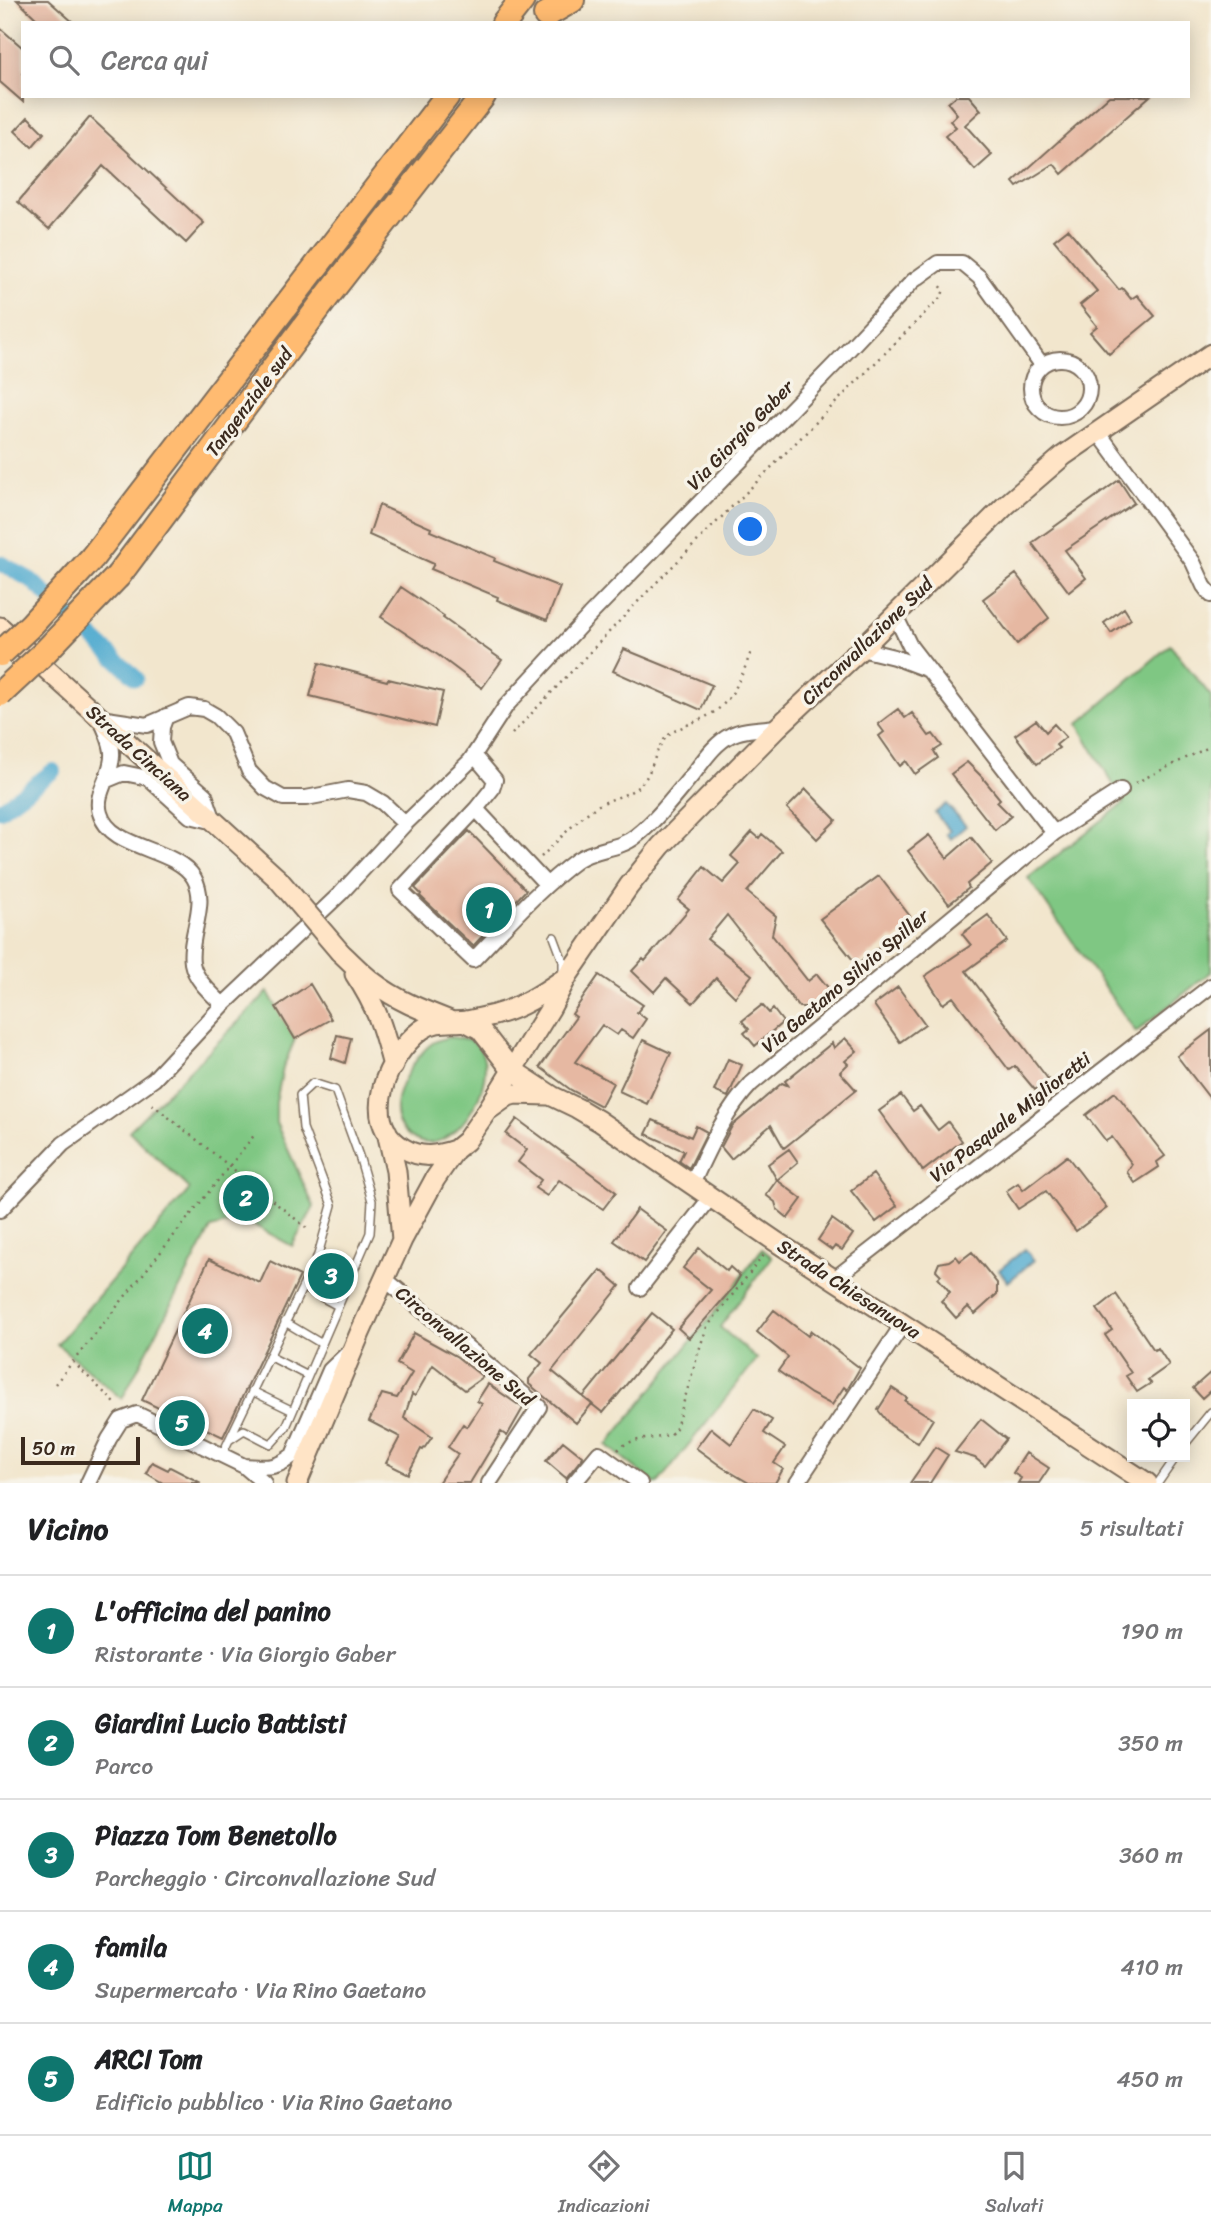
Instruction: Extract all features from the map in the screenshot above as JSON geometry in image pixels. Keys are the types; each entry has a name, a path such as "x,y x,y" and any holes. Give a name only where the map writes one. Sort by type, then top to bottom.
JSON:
{"highway":[{"path":"506,21 522,0"},
{"path":"548,13 572,0"},
{"name":"Tangenziale sud","path":"0,654 31,625 92,558 445,98"},
{"name":"Tangenziale sud","path":"0,694 44,653 118,576 329,294 481,98"}],"main road":[{"name":"Circonvallazione Sud","path":"511,1069 550,1009 566,977 629,886 661,846 778,727 862,649 1005,506 1063,456 1211,354"},
{"name":"Strada Cinciana","path":"0,627 278,879 340,951"},
{"path":"340,951 372,981 394,996 480,1030 511,1069 552,1096"},
{"path":"340,951 375,1007 383,1026 393,1066"},
{"name":"Circonvallazione Sud","path":"402,1240 396,1171 379,1108 382,1090 393,1066 407,1045 434,1023 496,1014 529,1002 566,977"},
{"path":"487,1111 511,1069"},
{"name":"Circonvallazione Sud","path":"297,1483 402,1240 435,1179 487,1111 508,1096 540,1093 552,1096"},
{"name":"Strada Chiesanuova","path":"552,1096 588,1114 775,1241 1147,1483"},
{"path":"387,1131 402,1148 420,1155 436,1156 455,1150"}],"street":[{"name":"Via Giorgio Gaber","path":"0,1210 63,1144 154,1079 223,1005 341,893 474,755 506,706 589,616 913,281 938,264 962,263 979,277 1042,365"},
{"path":"1068,359 1083,369 1089,386 1084,404 1079,410 1060,417 1041,410 1035,402 1032,382 1042,365 1050,360 1068,359"},
{"path":"1098,432 1193,562 1211,595"},
{"path":"895,615 901,631 927,669 1055,832"},
{"path":"862,649 927,669"},
{"path":"223,1005 203,985 192,965 192,947 200,898 194,878 181,866 117,835 105,826 99,810 100,791 107,780 113,755 100,718 147,725 189,707 204,709 216,716 233,733 249,771 265,788 283,798 306,798 348,790 366,793 383,803 405,824"},
{"path":"166,716 161,742 170,764 205,795 215,821"},
{"path":"474,755 495,780 492,789 400,890 473,960 547,885 586,855 635,837 676,794 713,749 729,736 739,732 778,727"},
{"path":"107,780 124,773 148,778 190,816 215,821"},
{"name":"Via Gaetano Silvio Spiller","path":"692,1184 717,1130 734,1103 751,1084 1055,832 1121,790"},
{"path":"476,809 547,885"},
{"name":"Via Pasquale Miglioretti","path":"834,1279 1211,986"},
{"path":"640,1288 711,1197"},
{"name":"Circonvallazione Sud","path":"386,1280 539,1407 489,1483"},
{"path":"797,1483 903,1324"},
{"path":"244,1466 281,1465 293,1455 330,1370 354,1348"},
{"path":"88,1483 121,1420 137,1414 244,1466 266,1482"},
{"path":"574,1483 599,1453 640,1483"}],"lane":[{"path":"554,937 566,977"},
{"path":"222,1455 229,1440 252,1391 285,1322 318,1255 332,1205 303,1128 300,1096 313,1083 335,1090 372,1201 370,1233 286,1427 271,1444 244,1430 229,1440"},
{"path":"318,1255 353,1271"},
{"path":"303,1287 338,1306"},
{"path":"285,1322 322,1344"},
{"path":"269,1356 308,1376"},
{"path":"252,1391 293,1411"},
{"path":"1190,1438 1211,1412"},
{"path":"1158,1483 1173,1462"}],"path":[{"path":"512,734 650,589 941,297 944,290 926,271"},
{"path":"531,867 594,809 606,801 633,791 643,782 663,741 671,733 712,714 723,704 742,676 752,649"},
{"path":"1121,790 1211,746"},
{"path":"152,1104 308,1229"},
{"path":"55,1384 256,1133"},
{"path":"611,1462 620,1447 625,1444 665,1437 675,1431 707,1327 775,1241"},
{"path":"73,1362 128,1417"}],"green space":[{"path":"1170,645 1211,696 1211,972 1136,1032 1028,878 1124,803 1078,724"},
{"path":"268,992 295,1039 283,1068 276,1102 276,1123 314,1207 292,1246 254,1225 236,1221 211,1228 122,1399 57,1344 190,1189 129,1131"},
{"path":"450,1037 471,1041 482,1053 485,1070 482,1088 474,1107 462,1124 447,1137 431,1143 416,1140 399,1124 396,1115 398,1094 407,1074 427,1047"},
{"path":"762,1249 772,1257 720,1327 757,1359 658,1483 654,1483 607,1445"}],"water":[{"path":"946,804 966,826 951,839 946,834 950,831 935,813"},
{"path":"1025,1249 1034,1260 1008,1282 999,1270"}],"building":[{"path":"17,0 48,0 72,21 39,21"},
{"path":"0,28 21,46 23,102 0,82"},
{"path":"954,98 971,98 981,110 965,125 992,155 975,170 945,136 956,127 950,121 957,114 948,103"},
{"path":"1107,98 1148,98 1062,174 1054,164 1017,187 1013,182"},
{"path":"28,117 44,133 32,147 15,131"},
{"path":"90,117 204,223 186,243 103,166 49,229 18,202"},
{"path":"1068,229 1119,290 1122,288 1131,299 1137,295 1155,316 1109,354 1090,332 1097,326 1080,305 1097,291 1054,240"},
{"path":"1119,480 1134,503 1065,550 1086,578 1069,592 1032,543"},
{"path":"379,505 431,528 430,531 495,558 494,561 560,587 547,620 431,569 434,564 369,535"},
{"path":"1016,574 1049,618 1017,644 983,599"},
{"path":"401,587 502,660 482,688 381,617"},
{"path":"1124,608 1131,619 1111,633 1104,623"},
{"path":"624,649 712,685 701,710 613,671"},
{"path":"319,663 443,692 435,727 310,696"},
{"path":"898,709 905,718 912,713 929,736 933,734 942,746 934,751 938,758 915,774 906,761 900,766 879,736 884,732 878,724"},
{"path":"1036,720 1046,732 1054,724 1066,737 1056,745 1059,748 1037,764 1015,735"},
{"path":"967,762 1000,799 997,802 1011,816 995,830 951,774"},
{"path":"806,789 836,820 817,839 787,808"},
{"path":"469,831 526,890 473,946 420,896 415,888"},
{"path":"752,832 759,838 762,834 782,851 747,892 776,916 772,935 808,981 817,974 830,990 808,1007 799,1007 727,915 707,939 752,975 735,997 716,978 693,1003 666,978 654,992 632,971 643,959 645,961 689,909 678,900 704,867 723,883 740,864 731,856"},
{"path":"929,835 947,858 971,837 992,863 967,884 969,888 949,904 908,851"},
{"path":"879,876 916,924 894,940 892,937 857,965 820,919"},
{"path":"988,915 1007,941 966,971 1048,1079 1035,1090 1015,1066 1009,1070 953,997 943,1004 925,976 971,945 962,934"},
{"path":"599,975 643,1005 637,1012 646,1019 633,1038 621,1030 617,1035 602,1025 575,1062 613,1083 601,1106 571,1090 540,1067 576,1017 572,1014"},
{"path":"310,984 331,1019 295,1039 276,1007"},
{"path":"898,987 925,1024 900,1042 874,1005"},
{"path":"762,1005 769,1013 773,1009 783,1022 755,1046 744,1033 749,1029 742,1021"},
{"path":"1211,1030 1211,1100 1177,1056"},
{"path":"337,1035 351,1038 345,1063 331,1058"},
{"path":"845,1038 857,1051 845,1061 848,1064 840,1072 856,1090 784,1148 771,1125 731,1159 721,1147 732,1126 782,1083 789,1086 785,1081 832,1043 834,1048"},
{"path":"643,1040 671,1053 647,1104 619,1091"},
{"path":"728,1059 742,1065 728,1097 714,1091"},
{"path":"1115,1092 1165,1156 1157,1162 1159,1167 1135,1183 1127,1172 1132,1164 1112,1137 1106,1141 1086,1115"},
{"path":"901,1095 913,1111 920,1106 938,1130 948,1122 962,1141 923,1171 879,1111"},
{"path":"517,1119 616,1192 603,1209 559,1180 547,1196 535,1188 541,1180 518,1162 527,1150 506,1134"},
{"path":"653,1120 691,1137 696,1126 707,1132 689,1168 679,1161 684,1151 646,1134"},
{"path":"789,1149 798,1162 777,1180 768,1164"},
{"path":"1067,1156 1107,1208 1076,1231 1046,1191 1018,1209 1006,1191 1018,1183 1023,1190"},
{"path":"873,1174 897,1206 876,1222 851,1191"},
{"path":"777,1180 802,1199 788,1218 766,1195"},
{"path":"637,1209 667,1231 644,1262 614,1241"},
{"path":"832,1219 853,1234 842,1250 835,1246 832,1250 818,1240"},
{"path":"699,1248 727,1271 730,1267 740,1276 733,1288 689,1338 678,1328 711,1290 683,1268"},
{"path":"972,1252 997,1283 997,1294 975,1314 968,1307 956,1318 941,1301 950,1292 938,1278 941,1275 936,1270 939,1263 956,1256 960,1261"},
{"path":"209,1259 260,1283 270,1261 300,1276 223,1437 198,1425 194,1431 167,1418 169,1413 142,1400"},
{"path":"601,1270 620,1286 552,1371 592,1404 576,1423 529,1384 529,1379 542,1363 531,1354"},
{"path":"1116,1294 1154,1350 1158,1348 1169,1365 1148,1380 1151,1383 1137,1392 1126,1376 1131,1373 1105,1335 1112,1330 1097,1309"},
{"path":"774,1310 808,1336 811,1331 860,1368 847,1390 844,1387 832,1405 778,1371 788,1357 757,1332"},
{"path":"652,1313 672,1329 603,1413 583,1397"},
{"path":"414,1333 456,1356 483,1377 465,1390 433,1365 415,1396 412,1394 404,1418 432,1437 423,1450 421,1449 408,1474 386,1463 400,1437 369,1421 382,1394 397,1398 412,1373 397,1364"},
{"path":"1211,1372 1211,1390 1202,1398 1193,1388"},
{"path":"488,1384 523,1408 507,1436 501,1432 470,1483 438,1483 458,1454 448,1447 463,1424 467,1427 482,1404 477,1401"},
{"path":"892,1388 907,1398 905,1401 933,1419 918,1443 890,1425 878,1410"},
{"path":"754,1409 772,1420 764,1433 785,1447 774,1463 783,1469 775,1483 749,1483 696,1448 711,1428 731,1444"},
{"path":"981,1419 1006,1439 985,1466 975,1458 955,1452"},
{"path":"563,1441 583,1457 566,1478 546,1461"},
{"path":"935,1447 948,1455 930,1483 910,1483"},
{"path":"1026,1453 1049,1468 1039,1483 1018,1483 1021,1478 1013,1473"},
{"path":"152,1462 168,1470 170,1467 201,1483 163,1483 146,1473"}],"waterway":[{"path":"0,563 31,580 136,678"},
{"path":"0,810 53,771"}],"place":[{"name":"L'officina del panino","path":"489,910"},
{"name":"Giardini Lucio Battisti","path":"246,1198"},
{"name":"Piazza Tom Benetollo","path":"331,1276"},
{"name":"famila","path":"205,1331"},
{"name":"ARCI Tom","path":"182,1423"}]}
